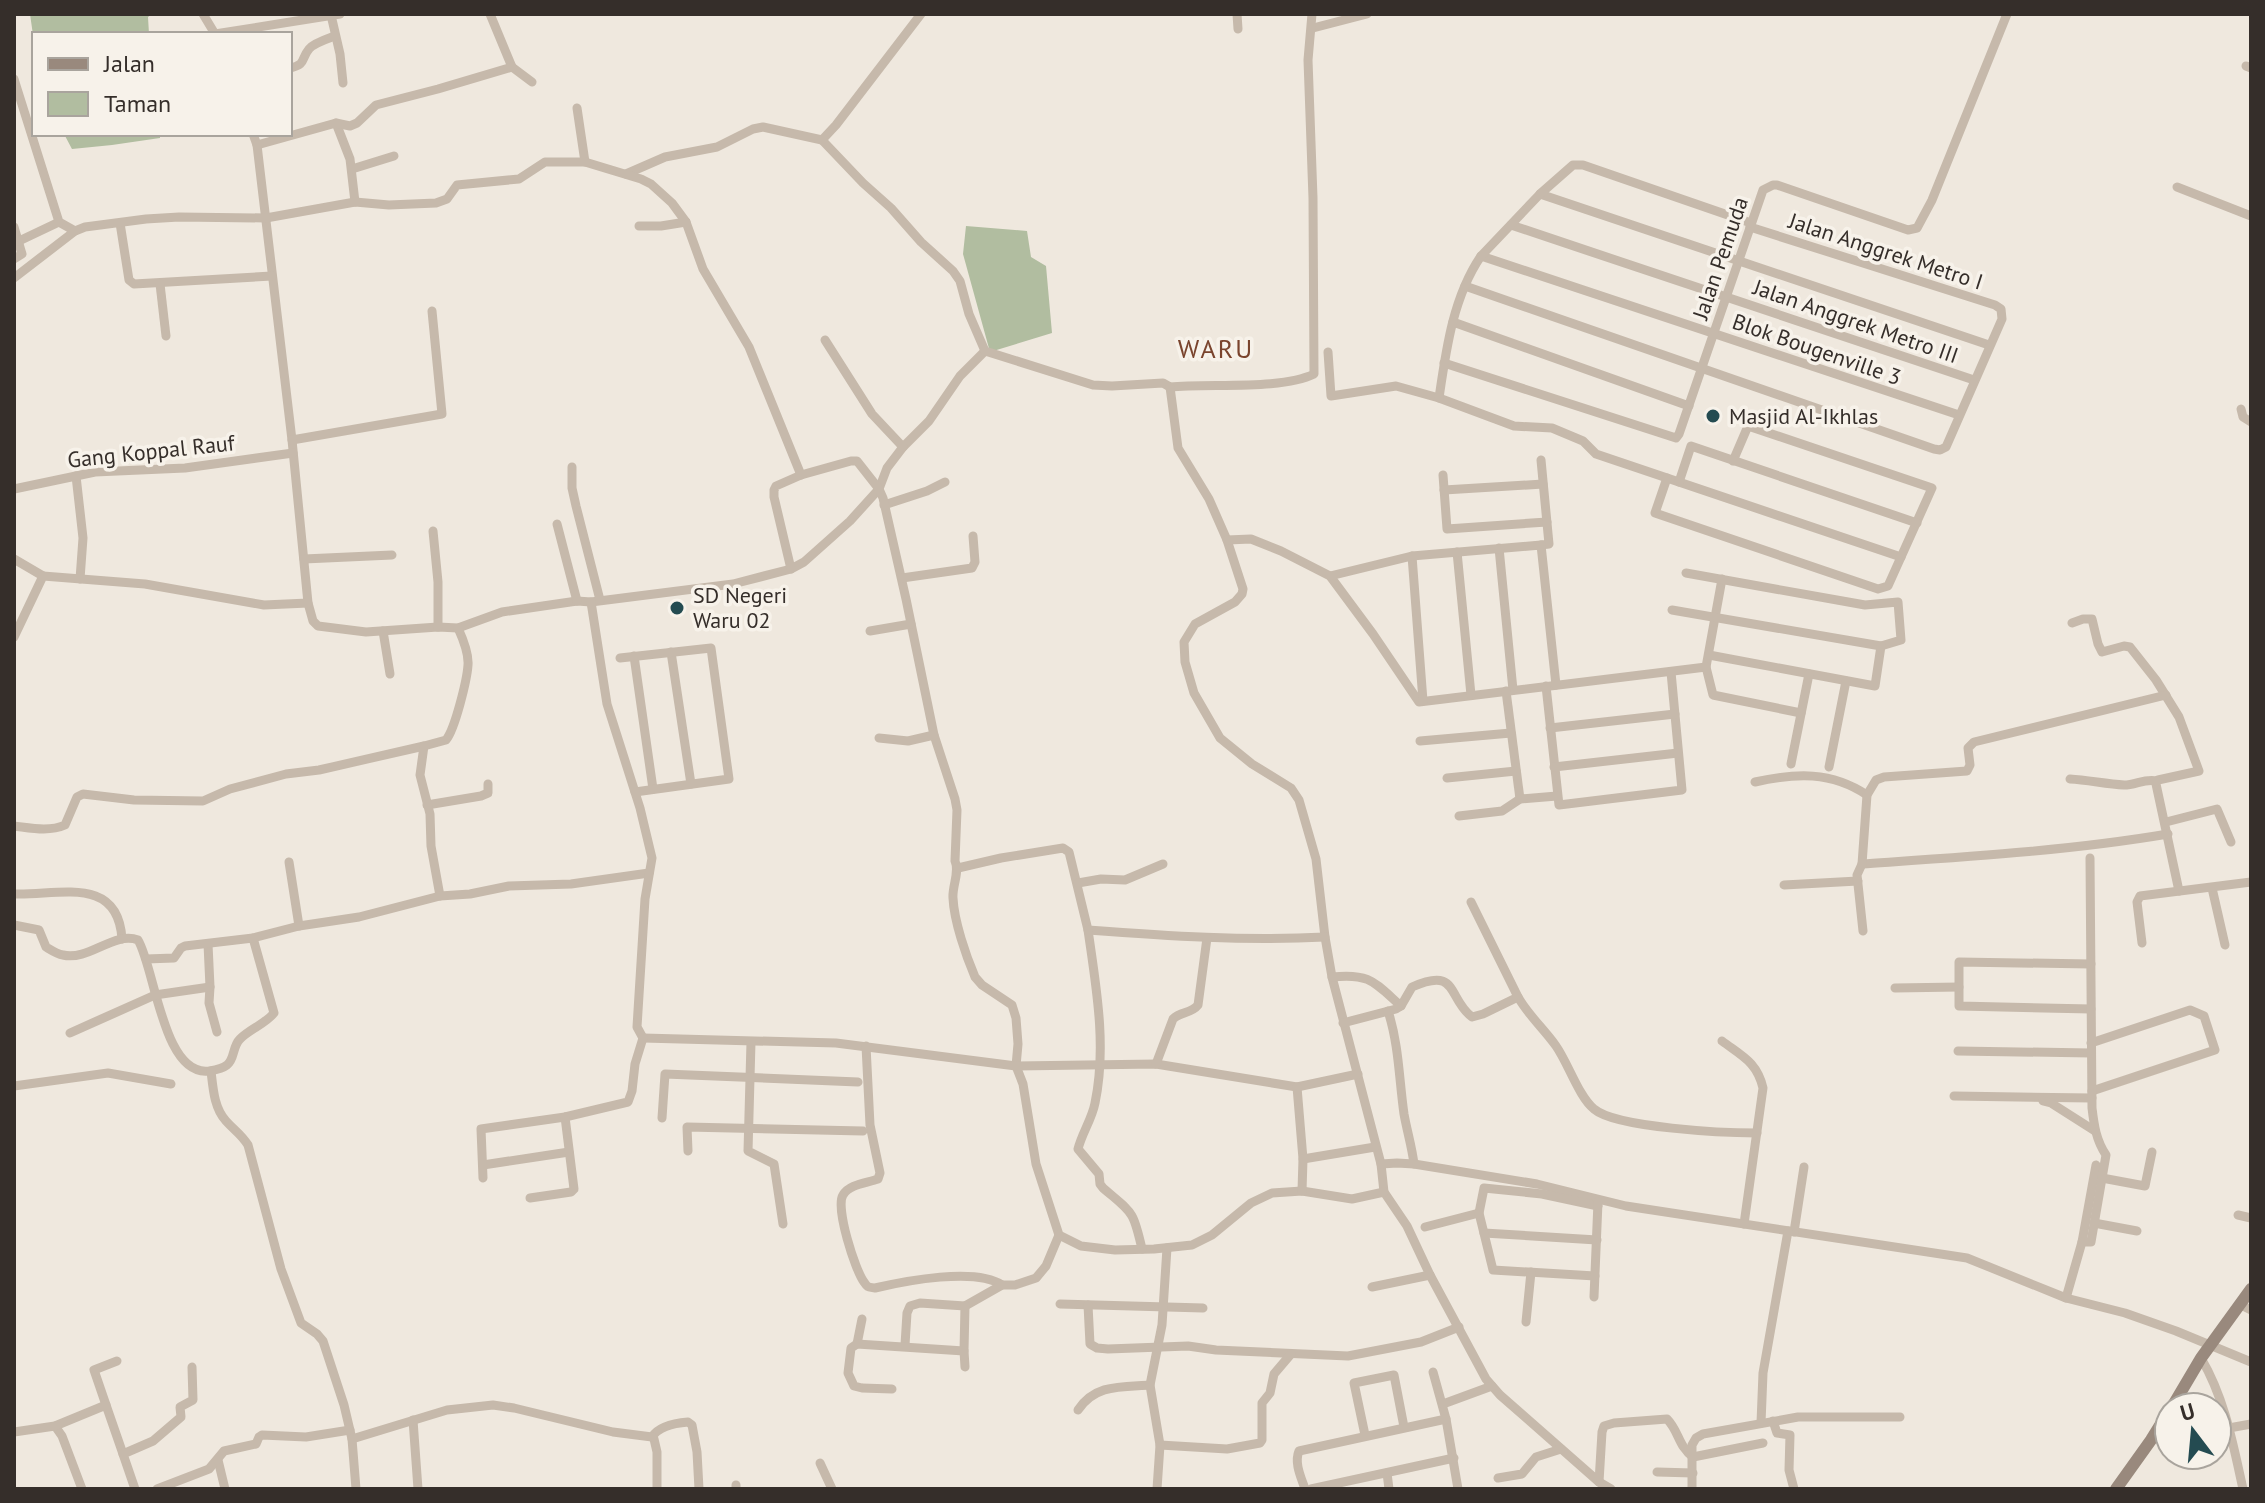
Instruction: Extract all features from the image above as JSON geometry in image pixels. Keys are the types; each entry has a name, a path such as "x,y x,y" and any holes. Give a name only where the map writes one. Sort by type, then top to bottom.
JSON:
{"street":[{"path":"203,14 214,32"},
{"path":"227,32 340,14"},
{"path":"490,14 512,67 532,82"},
{"path":"822,140 921,14"},
{"path":"1237,14 1238,29"},
{"path":"626,174 665,157 717,147 753,129 771,128 822,140 953,271 960,281 969,314 985,351 1093,385 1163,383 1170,387 1290,381 1314,374 1308,60 1312,14"},
{"path":"1313,28 1367,14"},
{"name":"Jalan Pemuda","path":"1444,363 1676,438 1763,190 1773,185 1908,230 1917,228 1932,200 2007,14"},
{"path":"331,15 343,83"},
{"path":"292,68 303,62 313,46 335,36"},
{"path":"292,135 336,123 350,126 376,105 512,67"},
{"path":"14,79 59,222 75,231"},
{"path":"577,108 585,162"},
{"path":"336,123 352,169 355,202"},
{"path":"254,136 292,440 308,603 313,621 318,626 383,631 458,628 502,612 723,586 791,569 833,537 879,489 887,468 903,447 923,428 960,376 985,351"},
{"path":"257,145 289,136"},
{"path":"352,169 394,156"},
{"path":"14,278 75,231 85,227 179,217 266,218 355,202 389,205 440,203 461,183 519,179 545,162 585,162 651,184 672,203 686,222 703,269 749,347 801,475"},
{"name":"Jalan Anggrek Metro I","path":"1540,194 1569,168 1578,165 1995,305 2001,309 2002,319 1989,345"},
{"path":"2177,187 2251,216"},
{"path":"1439,398 1453,322 1465,286 1481,256 1540,194 1989,345 1946,447 1940,450 1465,286"},
{"path":"19,241 59,222"},
{"path":"639,226 686,222"},
{"path":"120,223 131,282 138,285 272,276"},
{"name":"Jalan Anggrek Metro III","path":"1511,225 1974,380"},
{"path":"14,227 22,254 14,259"},
{"name":"Blok Bougenville 3","path":"1481,256 1959,415"},
{"path":"160,284 166,336"},
{"path":"292,440 442,414 432,311"},
{"path":"1453,322 1689,406"},
{"path":"825,340 872,414 903,447"},
{"path":"1328,352 1331,396 1396,386 1439,398 1514,426 1552,428 1583,441 1596,454 1901,557"},
{"path":"1170,387 1178,448 1209,499 1227,540 1242,594 1235,602 1195,624 1184,642 1185,662 1194,693 1220,738 1252,764 1291,788 1299,800 1316,859 1332,977 1381,1164 1384,1192 1407,1226 1486,1379 1561,1449 1611,1489"},
{"path":"2241,409 2243,417 2251,422"},
{"path":"1667,478 1655,513 1878,589 1888,586 1932,488 1748,426 1733,461"},
{"path":"1679,482 1691,446 1917,523"},
{"name":"Gang Koppal Rauf","path":"14,489 107,471 185,468 293,453"},
{"path":"791,569 776,510 776,486 801,475 854,460 879,489 884,505 934,735 955,799 955,861 958,868 953,883 953,899 956,917 975,977 1015,1010 1016,1066 1023,1084 1036,1164 1059,1235 1073,1244 1115,1250 1192,1245 1212,1235 1251,1203 1272,1193 1302,1191 1352,1199 1384,1192"},
{"path":"1330,576 1412,556 1549,544 1541,460"},
{"path":"483,1178 481,1129 565,1117 628,1102 643,1038 637,1027 645,899 652,858 607,704 596,601 574,497 572,467"},
{"path":"1443,475 1447,529 1547,522"},
{"path":"76,476 83,538 80,579"},
{"path":"884,505 945,482"},
{"path":"1444,490 1543,484"},
{"path":"557,524 577,601"},
{"path":"433,531 438,627"},
{"path":"902,578 972,568 975,562 973,536"},
{"path":"1227,540 1251,539 1330,576 1419,702 1706,667"},
{"path":"1541,545 1551,686 1550,728 1559,805 1682,790 1671,672"},
{"path":"1499,548 1511,733 1520,799"},
{"path":"1457,552 1471,695"},
{"path":"304,559 392,555"},
{"path":"1412,556 1423,701"},
{"path":"14,559 43,576 175,588 264,605 308,603"},
{"path":"1672,610 1881,646 1901,640 1898,602 1865,605 1686,573"},
{"path":"14,637 43,576"},
{"path":"1722,579 1706,667 1713,695 1801,713"},
{"path":"2070,779 2126,785 2199,771 2179,717 2130,647 2102,652 2092,619 2072,623"},
{"path":"870,631 911,624"},
{"path":"14,826 57,828 65,825 77,797 83,794 134,800 203,801 230,789 286,774 319,770 446,740 454,722 469,664 458,628"},
{"path":"383,631 390,674"},
{"path":"1709,655 1875,686 1881,646"},
{"path":"620,658 711,648 729,779 635,792"},
{"path":"671,652 691,784"},
{"path":"634,656 653,789"},
{"path":"1791,764 1809,674"},
{"path":"1829,767 1846,681"},
{"path":"1863,931 1857,875 1862,864 1867,795 1872,783 1879,778 1967,771 1970,767 1968,748 1974,742 2166,695"},
{"path":"1550,728 1675,714"},
{"path":"1420,741 1511,733"},
{"path":"879,738 908,741 934,735"},
{"path":"424,746 420,775 431,823 431,846 440,896"},
{"path":"1554,767 1678,753"},
{"path":"1447,778 1516,771"},
{"path":"1755,782 1787,775 1818,776 1852,785 1867,795"},
{"path":"2157,781 2179,891"},
{"path":"427,805 481,796 488,793 488,784"},
{"path":"1459,816 1502,811 1520,799 1557,796"},
{"path":"2166,822 2217,809 2231,842"},
{"path":"1862,864 2127,841 2168,834"},
{"path":"958,868 1063,848 1069,852 1088,930 1098,991 1100,1066 1093,1112 1078,1149 1099,1174 1103,1188 1135,1219 1142,1249"},
{"path":"2082,1242 2091,1242 2106,1155 2095,1131 2092,1094 2090,858"},
{"path":"289,862 299,926"},
{"path":"1078,883 1101,879 1125,880 1163,864"},
{"path":"146,959 174,958 183,947 253,938 299,926 359,917 440,896 509,886 571,884 649,873"},
{"path":"1784,885 1858,881"},
{"path":"2142,943 2138,898 2251,882"},
{"path":"2212,888 2225,945"},
{"path":"14,894 86,892 106,901 117,913 122,926 122,939"},
{"path":"1471,902 1518,997 1536,1024 1555,1044 1587,1103 1599,1113 1629,1122 1725,1133 1757,1133"},
{"path":"14,925 39,930 46,947 64,955 98,949 130,937 138,940 163,1022 183,1059 196,1071 211,1071 230,1063 238,1041 274,1013 253,938"},
{"path":"1088,930 1207,938 1325,937"},
{"path":"1156,1064 1173,1019 1198,1005 1207,938"},
{"path":"208,944 209,1003 217,1032"},
{"path":"2091,964 1959,962 1959,1006 2091,1009"},
{"path":"1332,977 1353,975 1366,978 1401,1006"},
{"path":"1343,1023 1401,1006 1412,987 1428,981 1440,980 1452,987 1465,1011 1472,1017 1518,997"},
{"path":"70,1033 155,995 210,987"},
{"path":"1895,988 1959,987"},
{"path":"1954,1096 2092,1094 2215,1050 2204,1016 2190,1010 2091,1048 1958,1051"},
{"path":"1388,1011 1398,1054 1404,1116 1414,1164"},
{"path":"643,1038 836,1043 1016,1066 1156,1064 1297,1087 1358,1074"},
{"path":"1722,1041 1753,1063 1763,1088 1744,1224"},
{"path":"751,1042 748,1151 774,1164 783,1224"},
{"path":"866,1046 870,1125 880,1173 878,1179 852,1187 841,1200 845,1231 861,1278 867,1286 875,1288 956,1277 1015,1285 1036,1278 1046,1266 1059,1235"},
{"path":"211,1071 220,1114 240,1132 248,1145 281,1269 301,1323 323,1341 351,1434 356,1489"},
{"path":"14,1086 102,1073 171,1084"},
{"path":"662,1118 665,1074 858,1082"},
{"path":"1297,1087 1303,1159 1302,1191"},
{"path":"2028,1097 2051,1103 2095,1131"},
{"path":"530,1198 573,1191 565,1117"},
{"path":"688,1151 687,1127 863,1131"},
{"path":"1303,1159 1375,1147"},
{"path":"483,1165 569,1152"},
{"path":"2102,1178 2145,1186 2152,1152"},
{"path":"1381,1164 1414,1164 1537,1184 1598,1203"},
{"path":"2066,1298 2082,1242 2096,1165"},
{"path":"1761,1423 1763,1373 1804,1167"},
{"path":"1595,1276 1493,1270 1479,1213 1484,1188 1626,1206 1967,1258 2066,1298 2125,1313 2251,1362"},
{"path":"1594,1297 1598,1203"},
{"path":"1425,1227 1479,1213"},
{"path":"2238,1215 2251,1218"},
{"path":"2094,1223 2137,1231"},
{"path":"1484,1233 1597,1240"},
{"path":"1157,1489 1160,1445 1150,1385 1158,1348 1167,1248"},
{"path":"1526,1322 1531,1272"},
{"path":"1372,1287 1430,1275"},
{"path":"905,1345 910,1306 920,1303 965,1306 1002,1285"},
{"path":"2181,1391 2251,1289"},
{"path":"1060,1304 1203,1308"},
{"path":"2239,1304 2251,1310"},
{"path":"1088,1305 1089,1338 1093,1347 1108,1349 1188,1346 1337,1357 1421,1342 1459,1327"},
{"path":"965,1306 965,1367"},
{"path":"857,1344 862,1319"},
{"path":"892,1389 862,1388 852,1384 848,1373 850,1349 857,1344 964,1351"},
{"path":"1160,1445 1227,1449 1259,1444 1262,1440 1262,1403 1270,1393 1274,1374 1291,1354"},
{"path":"2201,1358 2218,1391"},
{"path":"117,1361 94,1370 135,1489"},
{"path":"123,1454 153,1441 181,1417 180,1407 193,1400 192,1367"},
{"path":"1433,1372 1443,1404 1458,1489"},
{"path":"1365,1435 1354,1383 1394,1375 1404,1427"},
{"path":"1078,1410 1093,1393 1125,1386 1150,1385"},
{"path":"1443,1404 1492,1386"},
{"path":"14,1432 55,1426 106,1405"},
{"path":"157,1489 209,1469 224,1451 256,1444 262,1435 306,1437 351,1434 447,1410 493,1405 613,1432 652,1437"},
{"path":"1692,1489 1692,1445 1699,1435 1798,1417 1900,1417"},
{"path":"1305,1489 1298,1469 1299,1451 1446,1419"},
{"path":"1599,1482 1602,1432 1604,1426 1614,1423 1667,1419 1683,1449 1693,1457 1763,1443"},
{"path":"413,1420 418,1489"},
{"path":"1773,1421 1777,1433 1790,1435 1789,1470 1794,1489"},
{"path":"652,1437 663,1427 688,1422 692,1425 699,1489"},
{"path":"55,1426 62,1436 82,1489"},
{"path":"652,1437 657,1452 657,1489"},
{"path":"2116,1489 2153,1437"},
{"path":"2233,1445 2243,1489"},
{"path":"1498,1478 1522,1474 1536,1457 1561,1449"},
{"path":"1311,1489 1347,1485 1454,1458"},
{"path":"218,1460 225,1489"},
{"path":"820,1463 832,1489"},
{"path":"1657,1472 1693,1473"},
{"path":"1387,1473 1389,1489"}],"green space":[{"path":"30,14 152,14 148,17 149,32 33,32"},
{"path":"65,136 160,136 160,138 72,149"},
{"path":"966,226 1027,231 1031,257 1046,266 1052,333 990,352 963,254"}],"place":[{"name":"Masjid Al-Ikhlas","path":"1713,416"},
{"name":"SD Negeri Waru 02","path":"677,608"}],"district":[{"name":"WARU","path":"1216,348"}]}
